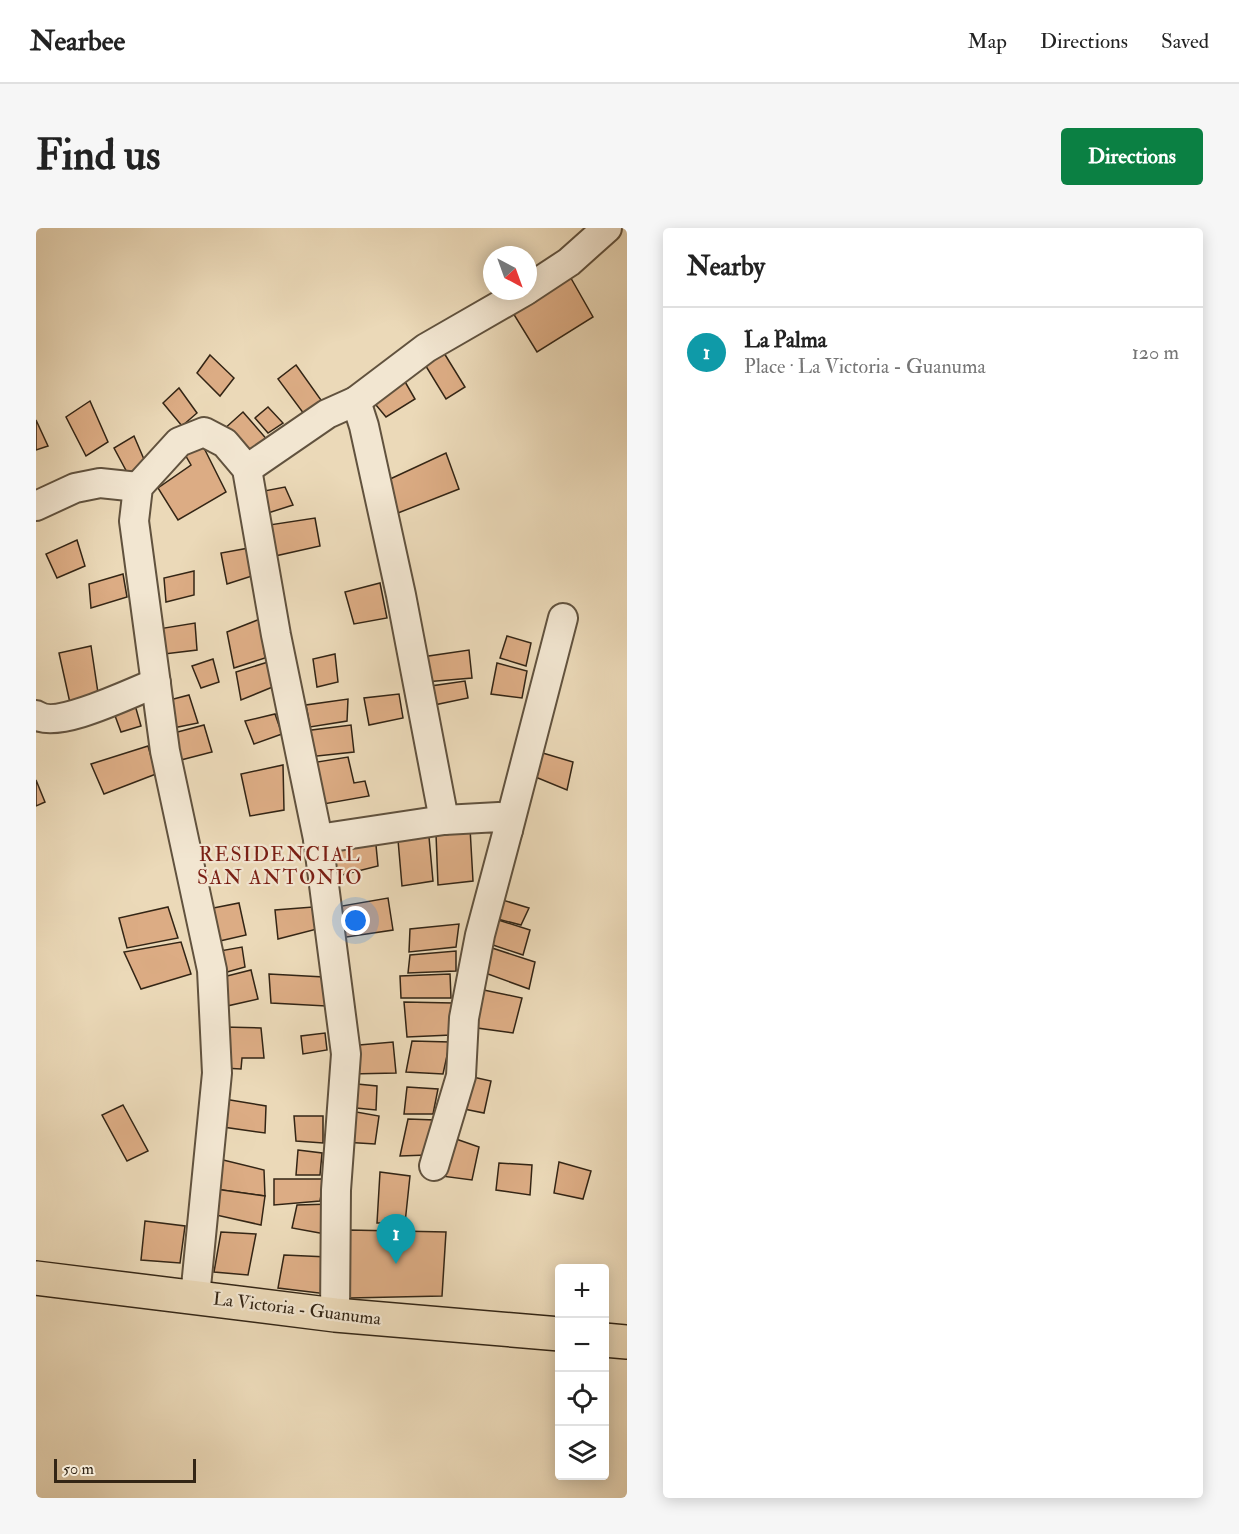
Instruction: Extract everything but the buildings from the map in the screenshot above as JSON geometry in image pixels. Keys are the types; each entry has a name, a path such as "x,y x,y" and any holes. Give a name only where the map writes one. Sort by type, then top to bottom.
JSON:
{"main road":[{"name":"La Victoria - Guanuma","path":"36,1278 334,1315 555,1334"},
{"path":"609,1340 627,1342"}],"street":[{"path":"537,283 569,262 607,228"},
{"path":"247,469 327,414 356,401 426,348 510,300"},
{"path":"356,401 364,426 401,595 444,820"},
{"path":"195,1297 217,1073 212,970 165,751 134,521 138,487 179,442 204,432 225,443 247,469 276,635 318,838 346,1054 336,1190 334,1315"},
{"path":"36,506 75,488 100,483 138,487"},
{"path":"434,1166 461,1076 464,1018 480,935 563,618"},
{"path":"36,714 42,719 65,717 156,683"},
{"path":"318,838 444,820 499,817 506,822 508,830"}],"place":[{"name":"La Palma","path":"396,1264"}],"district":[{"name":"RESIDENCIAL SAN ANTONIO","path":"280,866"}]}
